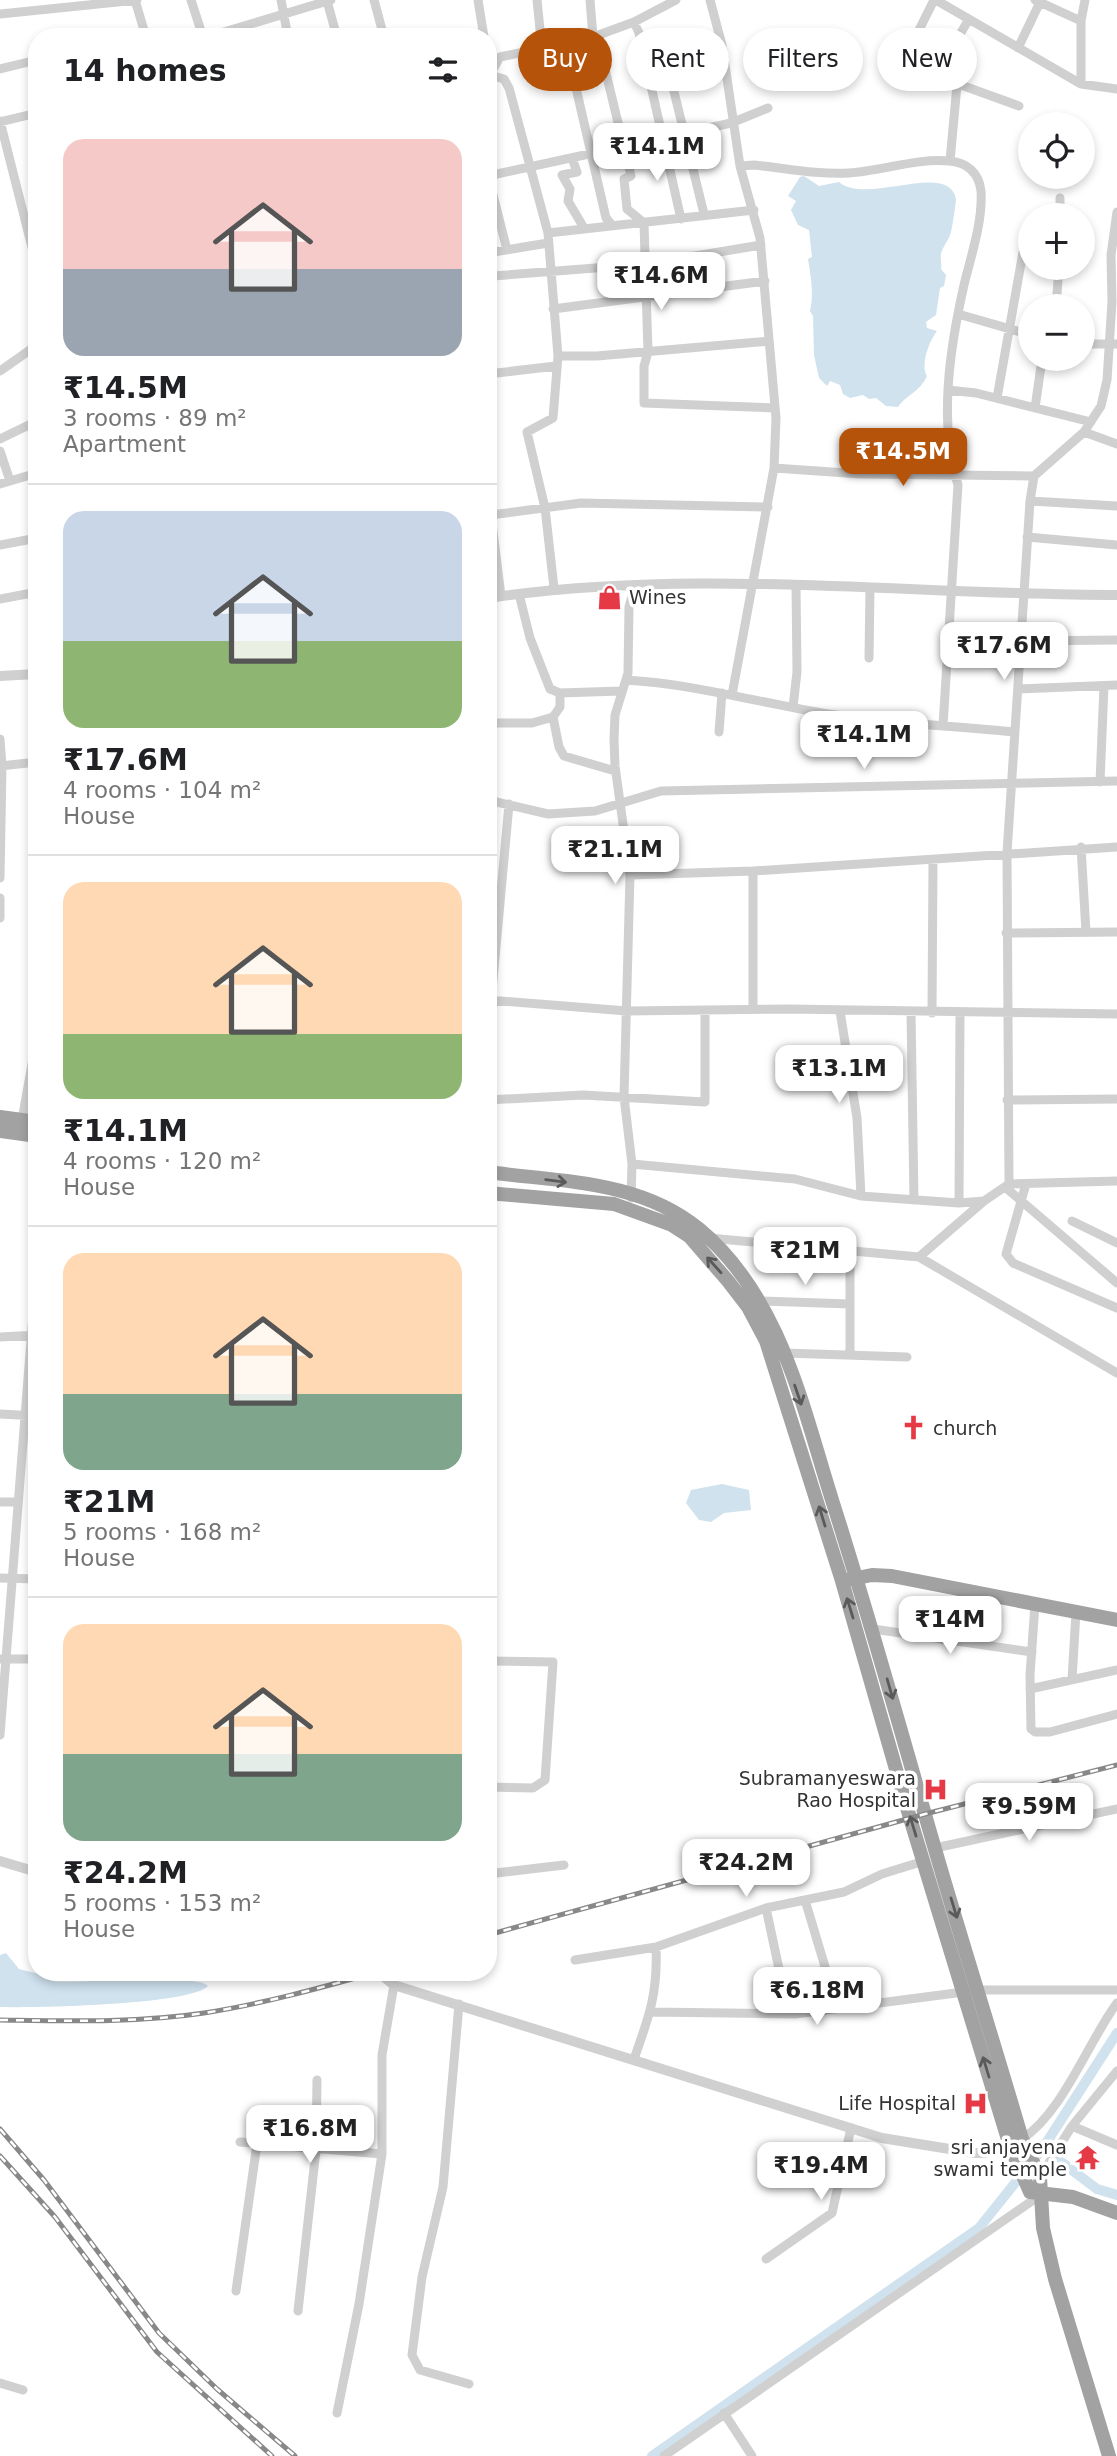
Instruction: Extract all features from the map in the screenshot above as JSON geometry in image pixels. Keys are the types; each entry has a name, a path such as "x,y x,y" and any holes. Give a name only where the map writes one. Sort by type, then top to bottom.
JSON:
{"highway":[{"path":"0,1117 28,1121"},
{"path":"0,1131 28,1135"},
{"path":"497,1173 632,1192 679,1214 709,1238 759,1300 784,1353 850,1579 924,1861 964,1992 1018,2147 1041,2171 1039,2196 1055,2279 1109,2456"},
{"path":"497,1194 629,1207 672,1225 689,1236 728,1280 761,1328 850,1579 873,1629 935,1848 979,1990 1023,2176 1030,2192 1039,2196 1073,2197 1117,2213"},
{"path":"850,1579 892,1576 1117,1620"}],"street":[{"path":"0,14 136,0 143,28"},
{"path":"191,0 202,28"},
{"path":"281,0 287,28"},
{"path":"374,0 382,28"},
{"path":"478,0 483,28"},
{"path":"537,0 540,28"},
{"path":"590,0 592,28"},
{"path":"612,30 634,22 664,3 676,0"},
{"path":"710,0 722,45 731,123 761,245 775,408 774,468 768,507 719,732"},
{"path":"920,28 935,0 1081,84 1117,89"},
{"path":"1081,84 1081,21 1085,0"},
{"path":"235,28 329,1 335,28"},
{"path":"1018,48 1039,1 1081,21"},
{"path":"964,28 969,19"},
{"path":"634,22 639,33 681,219"},
{"path":"497,62 500,57 518,54"},
{"path":"0,69 28,62"},
{"path":"497,77 507,82 548,238 557,361 553,418 527,432 545,508 554,588"},
{"path":"577,91 606,218 612,225"},
{"path":"610,91 631,176 624,179 627,209 644,223 648,264 645,403 775,408"},
{"path":"674,91 704,214"},
{"path":"950,161 956,91"},
{"path":"975,91 1019,106"},
{"path":"497,174 592,152 623,148 684,131 731,123 768,108"},
{"path":"28,115 0,122 28,232"},
{"path":"572,158 577,172 562,175 562,180 570,189 568,201 584,228"},
{"path":"740,166 844,173 950,161 968,166 977,175 981,191 976,236 948,358 954,473 958,485 943,726"},
{"path":"1060,198 1060,203"},
{"path":"497,252 584,228 754,210"},
{"path":"497,211 507,250"},
{"path":"1117,212 1113,345 1101,406 1084,432 1034,476 1030,501 1010,783 1006,933 1007,1185 1021,1201 1117,1283"},
{"path":"497,276 648,264 761,245"},
{"path":"997,398 1018,280"},
{"path":"553,309 765,281"},
{"path":"958,314 1018,332"},
{"path":"497,372 557,361 769,341"},
{"path":"1095,344 1113,345"},
{"path":"0,371 28,351"},
{"path":"1035,408 1040,371"},
{"path":"948,390 997,398 1091,422"},
{"path":"0,439 28,425"},
{"path":"1084,432 1117,444"},
{"path":"0,451 10,481"},
{"path":"774,468 861,474 1034,476"},
{"path":"0,484 28,476"},
{"path":"1030,501 1117,506"},
{"path":"497,514 581,503 768,507"},
{"path":"1027,537 1117,545"},
{"path":"0,545 28,540"},
{"path":"497,564 501,596"},
{"path":"497,597 554,588 751,583 1022,595 1117,595"},
{"path":"629,1207 632,1164 624,1097 630,875 615,771 615,715 626,680 629,607 635,585"},
{"path":"793,707 797,672 796,586"},
{"path":"869,658 870,588"},
{"path":"0,599 28,594"},
{"path":"519,594 550,689 560,693 621,691"},
{"path":"1020,642 1117,640"},
{"path":"0,676 28,674"},
{"path":"626,680 691,686 890,723 1015,732"},
{"path":"1018,689 1117,685"},
{"path":"1100,782 1104,686"},
{"path":"497,723 532,723 553,717 560,707 560,693"},
{"path":"553,717 559,747 564,756 615,771"},
{"path":"0,739 0,878"},
{"path":"1,766 28,763"},
{"path":"497,802 548,814 596,811 661,791 1117,781"},
{"path":"497,896 509,804"},
{"path":"630,875 753,872 1081,847 1117,847"},
{"path":"1081,847 1086,932"},
{"path":"932,1013 933,860"},
{"path":"752,1009 753,872"},
{"path":"0,898 0,918"},
{"path":"1006,933 1117,932"},
{"path":"497,1002 627,1011 752,1009 1117,1014"},
{"path":"497,1100 583,1095 705,1102 705,1011"},
{"path":"840,1012 857,1118 861,1196"},
{"path":"911,1012 914,1200"},
{"path":"958,1203 960,1013"},
{"path":"1007,1100 1117,1099"},
{"path":"632,1164 795,1179 861,1196 958,1203 984,1201"},
{"path":"919,1257 984,1201 1007,1185 1117,1181"},
{"path":"1026,1184 1006,1254 1013,1264 1117,1307"},
{"path":"1072,1221 1117,1243"},
{"path":"709,1238 919,1257 1117,1373"},
{"path":"850,1251 850,1355"},
{"path":"759,1300 850,1304"},
{"path":"0,1337 28,1335"},
{"path":"784,1353 907,1357"},
{"path":"0,1735 16,1502 28,1379"},
{"path":"0,1414 28,1415"},
{"path":"0,1502 16,1502"},
{"path":"0,1578 28,1579"},
{"path":"1035,1604 1030,1689 1030,1722 1035,1732 1050,1732 1117,1714"},
{"path":"1072,1680 1076,1612"},
{"path":"873,1629 1032,1652"},
{"path":"4,1659 28,1659"},
{"path":"497,1661 553,1662 545,1780 533,1788 497,1787"},
{"path":"1030,1689 1117,1670"},
{"path":"935,1848 1117,1809"},
{"path":"0,1861 28,1869"},
{"path":"575,1960 656,1947 766,1908 844,1892 883,1874 924,1861"},
{"path":"497,1873 564,1865"},
{"path":"805,1900 827,1970"},
{"path":"766,1908 779,1969"},
{"path":"634,2059 651,2012 657,1981 656,1947"},
{"path":"389,1981 394,1985 882,2138 974,2153 1018,2147 1040,2124 1058,2101 1095,2033 1117,2003"},
{"path":"337,2413 359,2304 382,2154 382,2055 394,1985"},
{"path":"651,2012 795,2014 979,1990 1117,1990"},
{"path":"459,2004 443,2188 422,2277 412,2355 420,2370 469,2384"},
{"path":"1041,2171 1057,2152 1072,2126 1117,2071"},
{"path":"298,2311 316,2150 317,2080"},
{"path":"1072,2126 1117,2145"},
{"path":"766,2259 834,2209 851,2128"},
{"path":"240,2141 382,2154"},
{"path":"236,2291 257,2144"},
{"path":"668,2455 724,2413 1039,2196"},
{"path":"0,2395 2,2383 23,2390"},
{"path":"724,2413 752,2456"}],"water":[{"path":"804,176 819,186 839,182 852,188 868,189 938,183 950,188 956,199 951,233 941,254 941,269 946,275 944,286 940,288 936,315 926,322 927,328 937,331 926,354 924,366 927,376 898,407 886,406 876,398 869,399 863,395 850,398 843,394 840,385 830,381 827,386 819,378 814,355 813,316 810,311 812,292 808,259 812,257 809,230 798,225 791,210 796,201 788,196 800,177"},
{"path":"722,1484 749,1490 751,1510 724,1513 711,1522 699,1520 686,1503 691,1490"},
{"path":"6,1953 19,1969 28,1971 28,1981 191,1981 208,1986 195,1992 143,2001 75,2006 0,2007 0,1955"}],"waterway":[{"path":"652,2456 979,2228 1043,2148 1117,2033"},
{"path":"1048,2152 1097,2189 1117,2195"}],"railway":[{"path":"497,1933 925,1814 1117,1765"},
{"path":"0,2020 102,2021 179,2016 269,2000 345,1981"},
{"path":"0,2129 44,2180 159,2333 217,2389 295,2456"},
{"path":"0,2156 55,2217 157,2352 272,2456"}],"place":[{"name":"Wines","path":"609,597"},
{"name":"church","path":"913,1428"},
{"name":"Subramanyeswara Rao Hospital","path":"936,1789"},
{"name":"Life Hospital","path":"976,2103"},
{"name":"sri anjayena swami temple","path":"1087,2158"}]}
